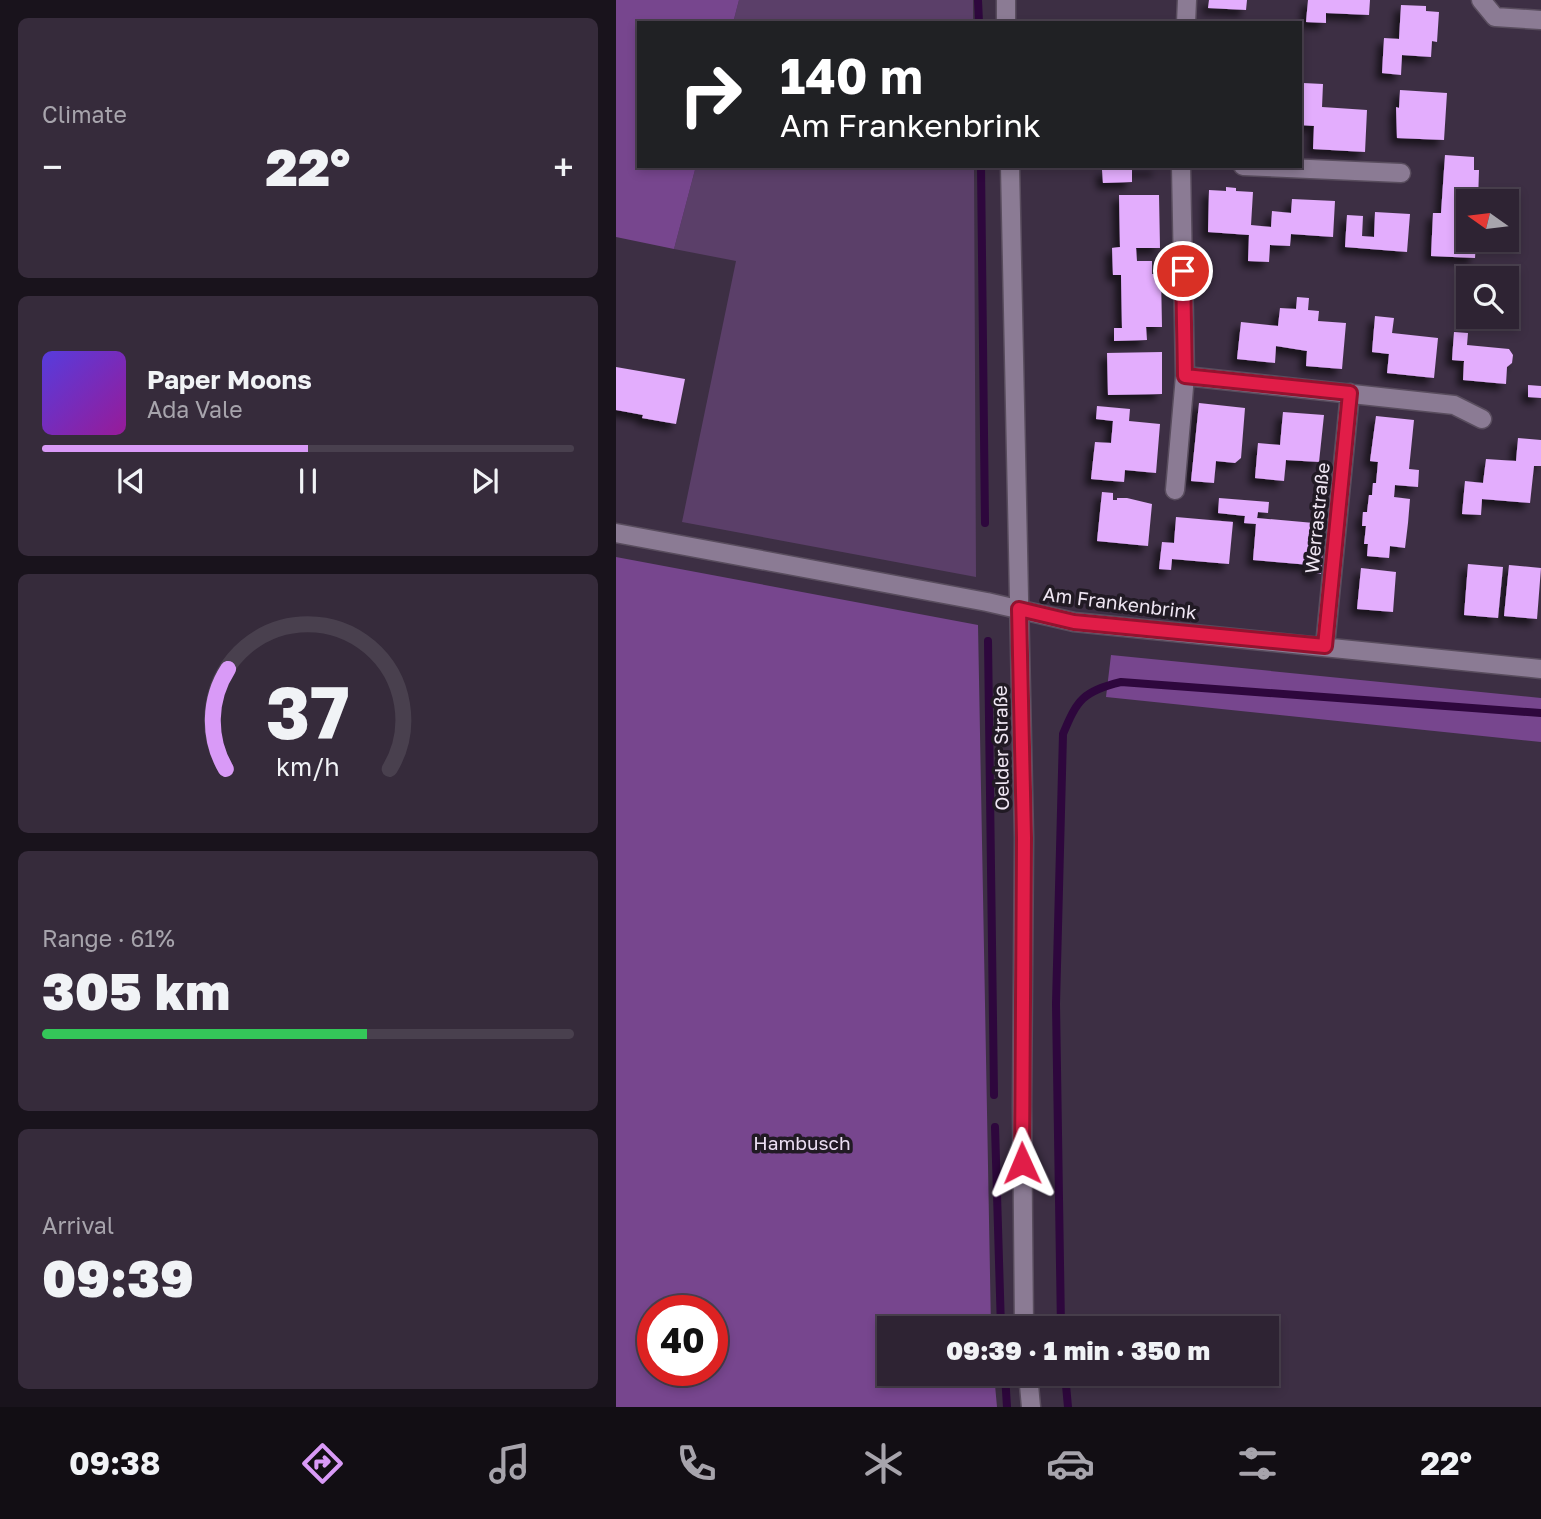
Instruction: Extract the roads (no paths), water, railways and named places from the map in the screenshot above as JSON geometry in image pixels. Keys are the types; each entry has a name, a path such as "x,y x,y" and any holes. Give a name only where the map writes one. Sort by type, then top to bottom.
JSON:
{"street":[{"path":"1006,0 1006,21"},
{"path":"1186,21 1187,0"},
{"path":"1482,0 1495,17 1541,20"},
{"name":"Oelder Straße","path":"1010,168 1024,838 1024,1316"},
{"path":"1175,490 1185,376 1181,168"},
{"path":"1288,168 1401,173"},
{"path":"1185,376 1454,405 1482,419"},
{"name":"Werrastraße","path":"1325,646 1350,393"},
{"name":"Am Frankenbrink","path":"616,533 1019,609 1074,622 1541,669"},
{"path":"1029,1386 1031,1407"}],"waterway":[{"path":"978,0 979,21"},
{"path":"981,168 985,523"},
{"path":"988,641 994,1095"},
{"path":"1061,1316 1056,1004 1063,734 1077,705 1090,693 1121,682 1541,713"},
{"path":"995,1127 1001,1316"},
{"path":"1006,1386 1007,1407"},
{"path":"1066,1386 1068,1407"}],"park label":[{"name":"Hambusch","path":"802,1143"}]}
